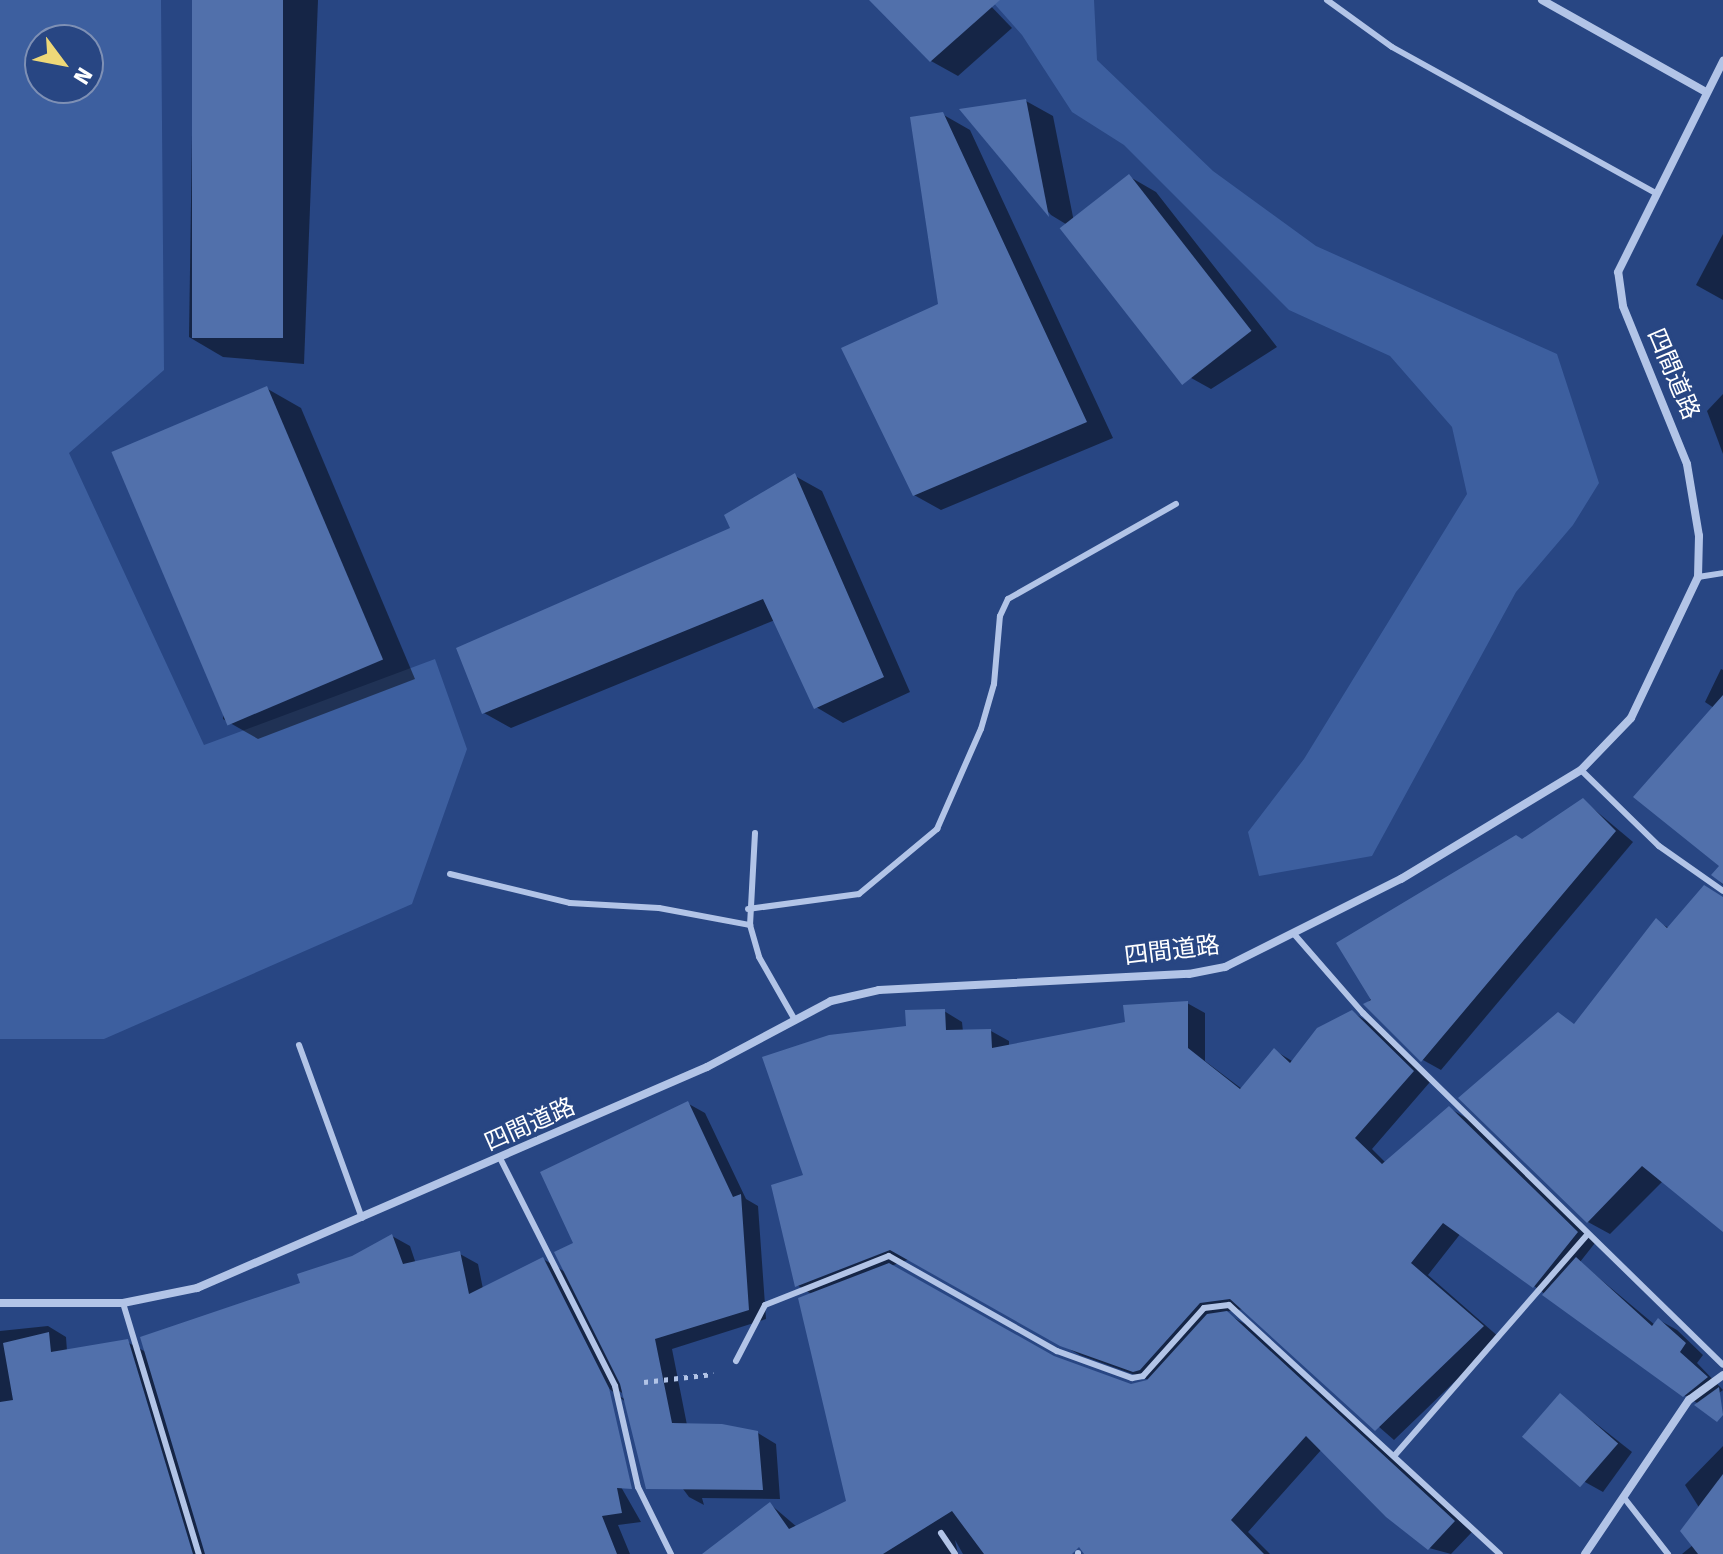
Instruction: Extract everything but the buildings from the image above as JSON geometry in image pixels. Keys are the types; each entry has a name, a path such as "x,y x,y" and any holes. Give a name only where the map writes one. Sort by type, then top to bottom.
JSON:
{"street":[{"path":"1542,0 1706,92"},
{"name":"四間道路","path":"0,1303 123,1303 197,1288 501,1160 707,1067 831,1001 879,990 1189,974 1225,967 1401,879 1581,770 1631,718 1698,577 1699,536 1687,464 1623,306 1618,272 1654,192 1723,61"},
{"path":"1585,1554 1689,1400 1723,1375"}],"lane":[{"path":"1327,0 1392,47 1654,192"},
{"path":"748,909 859,894 937,829 981,729 994,684 1000,616 1008,599 1176,504"},
{"path":"1698,577 1723,573"},
{"path":"1581,770 1659,846 1723,891"},
{"path":"755,833 748,909 750,925 759,957 795,1020"},
{"path":"450,874 570,903 659,908 750,925"},
{"path":"1294,934 1363,1013 1586,1236 1723,1365"},
{"path":"299,1045 363,1219"},
{"path":"501,1160 615,1386 638,1487 671,1554"},
{"path":"1395,1455 1586,1236"},
{"path":"736,1361 765,1305 889,1256 1057,1351 1132,1378 1143,1376 1204,1308 1229,1305 1500,1554"},
{"path":"123,1303 199,1554"},
{"path":"1625,1499 1668,1554"},
{"path":"941,1533 955,1554"}],"path":[{"path":"615,1386 731,1372 736,1361"}],"shaded area":[{"path":"0,0 161,0 164,370 69,453 204,745 435,659 467,749 412,904 104,1039 0,1039"},
{"path":"991,0 1094,0 1097,60 1213,171 1316,246 1557,354 1599,483 1573,525 1516,592 1372,856 1259,876 1248,832 1304,759 1467,494 1452,427 1390,356 1289,310 1124,145 1072,112 1022,35"}]}
